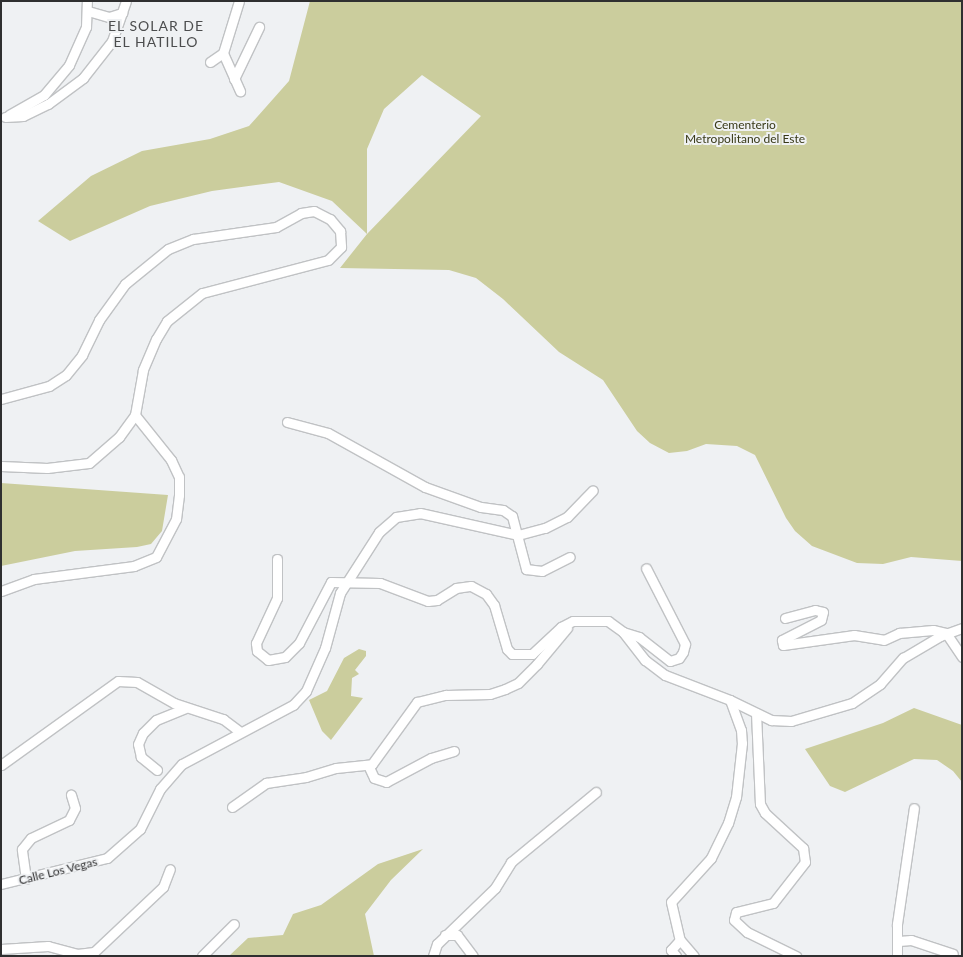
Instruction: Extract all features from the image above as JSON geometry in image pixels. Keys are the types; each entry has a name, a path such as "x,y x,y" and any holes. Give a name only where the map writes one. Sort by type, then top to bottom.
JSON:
{"street":[{"path":"3,118 23,116 48,104 83,78 105,53 126,1"},
{"path":"210,62 223,53 240,1"},
{"path":"3,118 44,95 63,74 77,51 88,6 109,17 122,13"},
{"path":"234,79 258,26"},
{"path":"223,53 240,90"},
{"path":"1,400 49,386 66,375 82,356 99,320 125,284 168,249 193,239 276,227 307,212 314,211 330,219 340,231 341,248 328,260 202,293 167,321 143,370 135,416 119,437 89,463 47,468 1,466"},
{"path":"1,591 34,578 134,566 156,557 176,519 178,477 171,460 135,416"},
{"path":"287,422 328,433 425,487 481,507 503,510 512,516 526,569 542,571 570,557"},
{"path":"518,535 545,528 567,517 593,490"},
{"name":"Calle Los Vegas","path":"1,884 107,858 140,829 160,790 182,764 240,732 271,719 293,705 306,691 325,648 340,593 379,532 396,517 405,514 443,517 518,535"},
{"path":"277,559 277,598 256,643 257,651 268,660 285,658 299,643 331,582 350,580 380,583 428,601 437,600 456,588 471,586 486,594 494,605 507,650 520,656 532,654 561,627 573,621 608,621 623,632 645,660 665,675 730,700 771,720 791,721 852,703 880,684 903,658 946,633 962,628"},
{"path":"623,632 638,637 670,660 678,658 684,652 685,644 646,568"},
{"path":"785,618 815,610 823,612 821,620 782,640 783,645 854,636 884,640 909,631 946,633"},
{"path":"232,807 266,783 300,778 336,768 368,765 375,762 409,709 417,702 446,695 496,692 518,683 573,621"},
{"path":"946,633 962,657"},
{"path":"1,765 118,681 137,682 185,708 223,719 240,732"},
{"path":"694,956 680,940 671,902 711,858 728,823 736,797 742,743 741,730 730,700"},
{"path":"157,770 141,757 138,744 143,733 156,720 185,708"},
{"path":"756,713 760,804 765,813 803,848 805,862 773,903 736,912 734,920 747,932 796,956"},
{"path":"368,765 374,778 386,782 431,758 454,751"},
{"path":"432,956 437,944 445,935 495,888 511,862 596,792"},
{"path":"26,878 22,849 31,838 69,820 75,808 71,795"},
{"path":"897,956 899,941 897,924 914,808"},
{"path":"1,949 48,946 77,954 94,952 163,887 170,869"},
{"path":"202,956 234,924"},
{"path":"445,935 457,935 468,946 473,956"},
{"path":"676,956 671,950 680,940"},
{"path":"899,941 911,940 953,954"}],"green space":[{"name":"Cementerio Metropolitano del Este","path":"310,1 962,1 962,561 911,557 883,564 857,563 812,546 795,531 786,518 755,455 737,446 706,444 687,451 669,453 650,443 637,431 603,380 559,352 503,299 476,278 449,270 340,268 367,234 332,201 279,182 212,191 150,206 70,241 38,221 91,176 142,151 210,139 249,126 289,81","holes":["422,75 481,116 367,234 367,149 384,109"]},
{"path":"1,483 168,495 162,531 151,544 137,547 75,551 1,566"},
{"path":"359,649 366,651 366,656 355,670 359,674 352,678 351,696 363,698 331,740 322,731 309,700 327,691 344,658"},
{"path":"914,708 962,725 962,782 953,771 937,760 914,759 845,792 830,786 805,749 883,723"},
{"path":"423,849 391,880 365,914 374,956 229,956 248,938 283,935 293,914 321,905 378,864"}],"district":[{"name":"EL SOLAR DE EL HATILLO","path":"156,34"}]}
